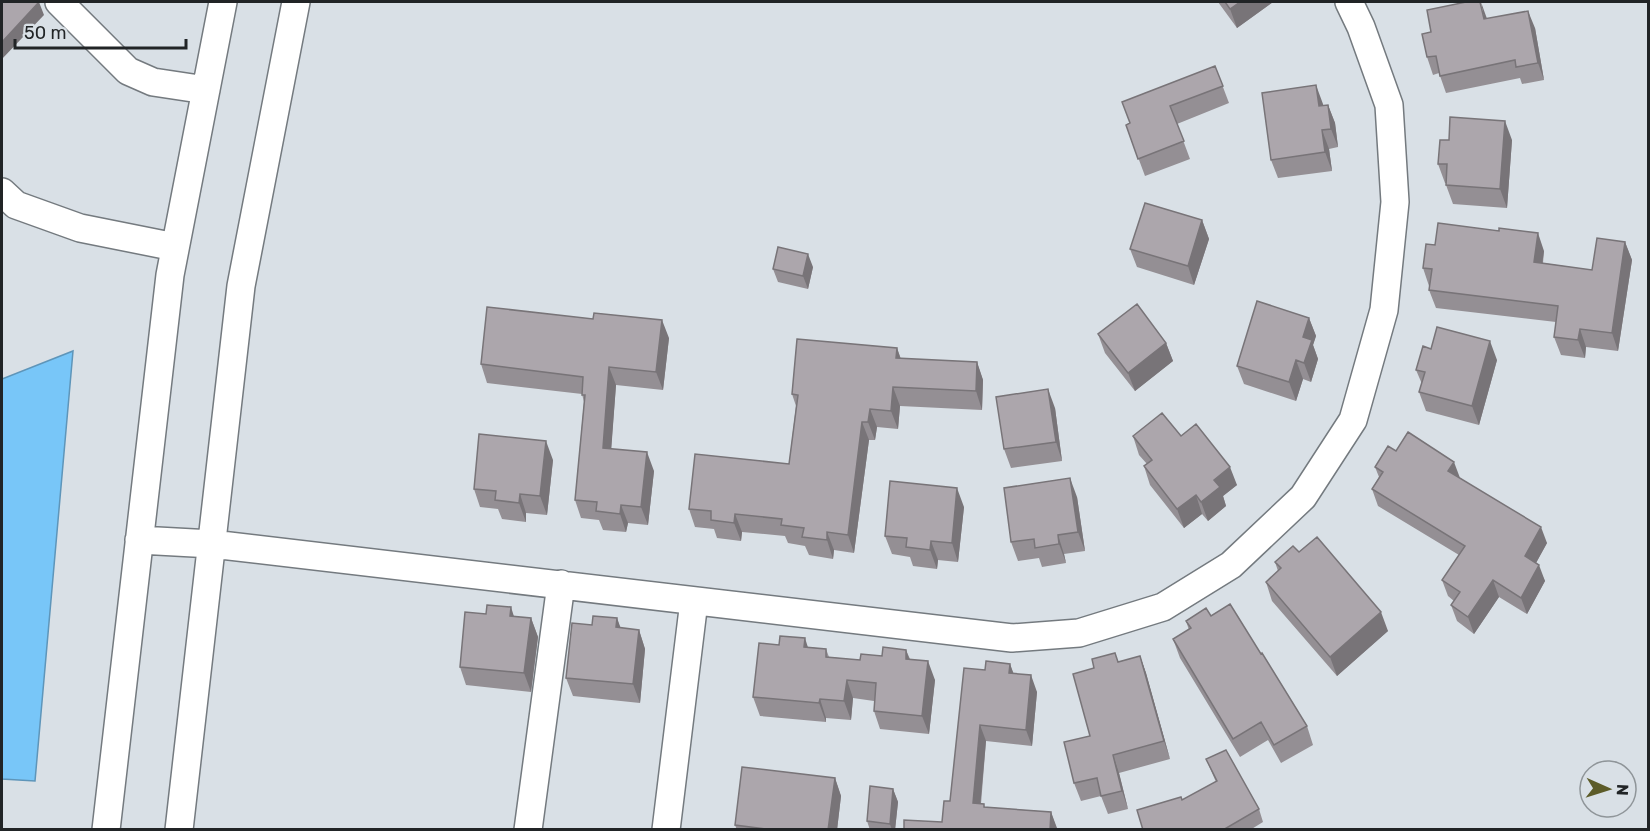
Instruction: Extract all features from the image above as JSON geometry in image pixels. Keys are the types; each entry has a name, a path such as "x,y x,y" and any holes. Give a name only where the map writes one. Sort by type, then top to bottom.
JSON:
{"street":[{"path":"59,2 128,71 153,82 206,90"},
{"path":"106,830 170,275 223,2"},
{"path":"179,830 241,286 296,2"},
{"path":"140,540 212,544 1012,638 1079,633 1163,607 1231,565 1303,496 1353,420 1384,310 1395,202 1389,105 1361,27 1349,2"},
{"path":"2,192 16,205 80,228 175,247"},
{"path":"528,830 561,584"},
{"path":"666,830 694,601"}],"water":[{"path":"73,351 35,781 2,779 2,379"}],"building":[{"path":"2,2 39,2 2,42"},
{"path":"1225,2 1240,2 1230,9"},
{"path":"1466,2 1480,2 1484,19 1528,11 1538,63 1516,67 1515,60 1440,76 1436,56 1427,57 1422,34 1431,32 1427,10"},
{"path":"1215,66 1223,86 1170,106 1184,141 1138,159 1126,125 1130,123 1122,102"},
{"path":"1316,85 1319,106 1328,105 1331,129 1322,130 1325,152 1271,160 1262,93"},
{"path":"1450,117 1505,121 1500,189 1446,185 1447,164 1438,164 1440,140 1449,140"},
{"path":"1145,203 1202,220 1188,266 1130,249"},
{"path":"1438,223 1499,231 1499,228 1538,233 1534,262 1592,270 1597,238 1625,242 1612,333 1580,329 1578,340 1554,337 1558,306 1429,290 1432,269 1423,268 1426,244 1435,245"},
{"path":"778,247 808,254 803,276 773,269"},
{"path":"1257,301 1309,318 1303,337 1312,340 1304,363 1296,360 1289,382 1237,366"},
{"path":"1137,304 1166,343 1128,373 1098,334"},
{"path":"487,307 593,319 594,313 662,320 656,372 609,367 603,448 647,452 641,507 621,505 620,514 596,511 597,502 575,500 585,395 582,395 583,377 481,364"},
{"path":"1437,327 1490,341 1472,406 1419,392 1425,372 1416,370 1423,346 1431,349"},
{"path":"797,339 897,348 896,358 977,362 976,391 893,387 891,411 870,409 868,422 862,422 848,535 827,532 827,540 802,537 804,528 781,525 782,519 735,514 734,523 711,520 711,511 689,509 695,454 789,464 798,395 792,394"},
{"path":"1048,389 1056,442 1004,449 996,397"},
{"path":"1162,413 1181,436 1196,424 1230,467 1214,480 1220,487 1201,502 1196,495 1177,509 1144,466 1152,460 1133,436"},
{"path":"1408,432 1454,462 1448,471 1541,527 1525,556 1539,565 1521,598 1493,580 1468,617 1451,605 1460,592 1442,580 1465,546 1372,489 1383,472 1375,467 1388,446 1396,451"},
{"path":"479,434 546,441 540,496 520,494 519,503 495,500 496,491 474,489"},
{"path":"1070,478 1078,532 1058,535 1059,544 1035,548 1034,539 1011,542 1004,488"},
{"path":"890,481 957,488 952,543 931,541 930,550 906,547 907,538 885,536"},
{"path":"1317,537 1381,612 1330,657 1266,582 1281,568 1275,562 1293,546 1299,552"},
{"path":"1230,604 1307,726 1274,745 1261,722 1233,739 1173,639 1191,628 1186,621 1206,608 1211,616"},
{"path":"487,605 511,607 510,616 531,618 524,673 460,667 465,612 486,614"},
{"path":"593,616 617,618 616,627 639,630 633,684 566,678 572,623 592,625"},
{"path":"780,636 805,638 804,647 826,649 826,657 860,660 861,654 882,656 883,647 906,650 906,659 928,661 922,716 874,711 876,683 847,680 844,701 820,699 819,703 753,697 759,643 779,645"},
{"path":"1115,653 1118,662 1140,656 1164,741 1113,755 1122,791 1101,796 1097,778 1074,783 1064,742 1090,736 1073,674 1094,668 1092,659"},
{"path":"986,661 1010,664 1009,673 1031,675 1026,730 980,725 973,803 984,804 984,807 1051,812 1050,830 904,830 904,820 942,822 944,801 950,801 964,668 985,670"},
{"path":"1226,750 1259,809 1223,830 1143,830 1137,810 1181,797 1182,800 1217,781 1206,759"},
{"path":"742,767 835,778 828,830 773,830 735,825"},
{"path":"870,786 893,789 890,824 867,821"}]}
